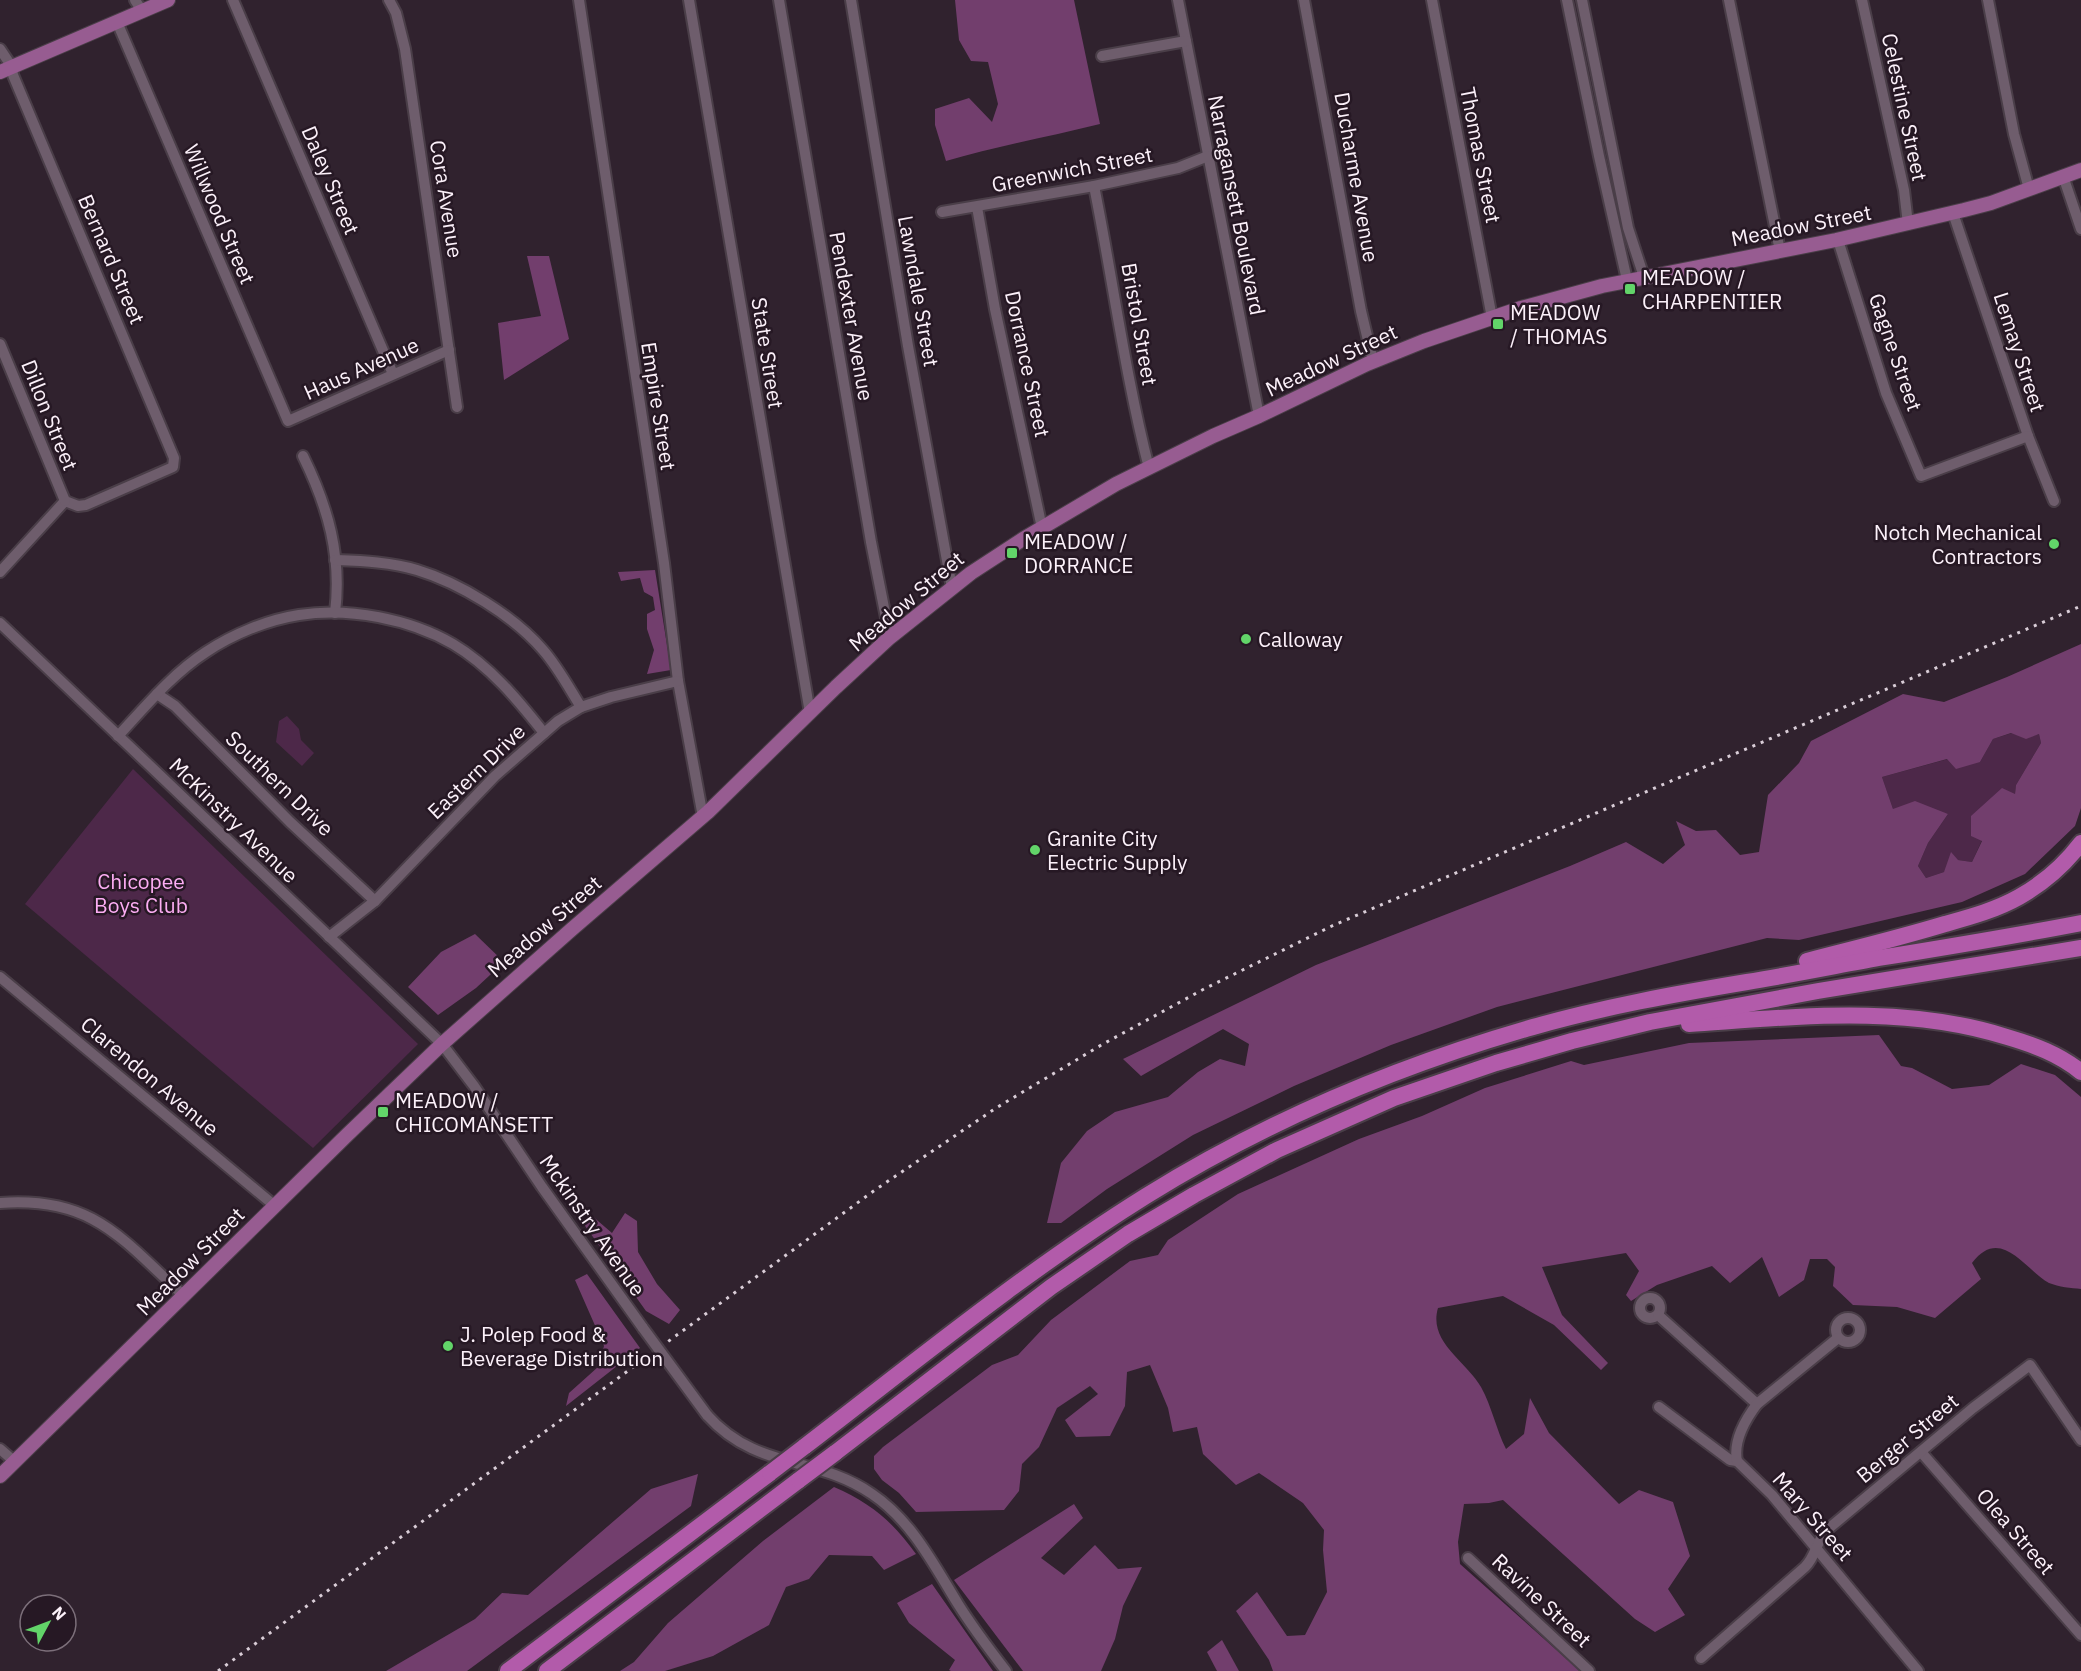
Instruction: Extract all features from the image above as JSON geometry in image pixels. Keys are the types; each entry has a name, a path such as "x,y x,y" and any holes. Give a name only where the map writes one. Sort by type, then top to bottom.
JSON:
{"highway":[{"path":"1706,988 1928,929 2000,906 2022,896 2039,883 2070,858 2081,843"},
{"path":"508,1671 1080,1239 1147,1195 1254,1135 1411,1067 1532,1027 1706,988 2081,923"},
{"path":"547,1671 1079,1267 1194,1195 1277,1149 1394,1098 1496,1063 1572,1041 1622,1029 1818,991 1915,977 2081,948"},
{"path":"1622,1029 1861,1015 1919,1018 1979,1028 2032,1044 2057,1056 2081,1072"}],"main road":[{"path":"6,70 117,22 139,5 168,0"},
{"name":"Meadow Street","path":"0,1476 442,1044 580,921 702,817 890,638 971,573 1041,528 1116,484 1213,436 1416,344 1544,302 1627,280 1838,240 1953,213 2081,170"}],"street":[{"name":"Daley Street","path":"233,0 393,374"},
{"name":"Cora Avenue","path":"389,0 396,13 405,49 457,407"},
{"name":"Empire Street","path":"579,0 664,565 678,681 702,817"},
{"name":"State Street","path":"689,0 810,713"},
{"name":"Pendexter Avenue","path":"779,0 871,542 890,638"},
{"name":"Lawndale Street","path":"851,0 908,346 952,588"},
{"name":"Narragansett Boulevard","path":"1178,0 1258,416"},
{"name":"Ducharme Avenue","path":"1304,0 1359,299 1373,362"},
{"name":"Thomas Street","path":"1432,0 1492,318"},
{"path":"1567,0 1627,280"},
{"path":"1582,0 1628,228 1644,277"},
{"path":"1729,0 1780,251"},
{"name":"Celestine Street","path":"1862,0 1902,182 1908,224"},
{"path":"1988,0 2014,134 2030,189"},
{"name":"Willwood Street","path":"117,22 288,421"},
{"path":"1102,56 1186,41"},
{"name":"Bernard Street","path":"0,49 6,70 13,75 174,458 173,467 86,505 78,506 65,501"},
{"path":"1579,61 1594,58"},
{"path":"1599,156 1612,153"},
{"name":"Greenwich Street","path":"942,212 1094,186 1178,168 1208,156"},
{"path":"2064,176 2081,229"},
{"name":"Bristol Street","path":"1094,186 1110,262 1134,409 1149,468"},
{"name":"Dorrance Street","path":"977,207 995,309 1041,528"},
{"name":"Lemay Street","path":"1953,213 2028,436 2054,501"},
{"name":"Gagne Street","path":"1838,240 1886,393 1921,476 2028,436"},
{"name":"Dillon Street","path":"0,344 65,501"},
{"name":"Haus Avenue","path":"288,421 449,350"},
{"path":"303,456 320,493 331,533 339,584 335,613"},
{"path":"0,572 65,501"},
{"path":"335,560 416,569 471,593 496,609 543,649 581,707"},
{"path":"118,736 181,671 207,651 253,628 300,615 335,613 371,616 398,622 454,644 508,690 544,732"},
{"name":"McKinstry Avenue","path":"0,623 442,1044"},
{"name":"Eastern Drive","path":"329,937 375,901 484,787 544,732 581,707 636,689 678,681"},
{"name":"Southern Drive","path":"157,694 175,706 291,822 375,901"},
{"name":"Clarendon Avenue","path":"0,977 275,1206"},
{"name":"Mckinstry Avenue","path":"442,1044 474,1086 542,1187 707,1414 723,1431 743,1445 767,1455 839,1476 863,1488 881,1501 918,1539 960,1607 1006,1671"},
{"path":"0,1203 47,1203 84,1213 120,1237 184,1296"},
{"path":"1659,1315 1757,1404"},
{"path":"1737,1461 1735,1450 1748,1417 1757,1404 1838,1338"},
{"name":"Berger Street","path":"1701,1658 1811,1561 1818,1541 1828,1529 1973,1408 2030,1365 2081,1440"},
{"name":"Mary Street","path":"1659,1407 1730,1460 1737,1461 1772,1495 1918,1671"},
{"path":"0,1449 15,1462"},
{"name":"Olea Street","path":"1921,1452 2081,1635"},
{"name":"Ravine Street","path":"1468,1558 1589,1671"}],"green space":[{"path":"287,716 299,729 301,740 314,753 302,766 276,742 279,721"},
{"path":"2012,733 2026,738 2039,734 2041,743 2016,785 2015,795 1982,840 1972,862 1958,860 1944,872 1926,878 1918,866 1928,843 1948,814 1893,809 1882,777 1948,759 1980,762 1993,739"},
{"name":"Chicopee Boys Club","path":"133,769 418,1044 313,1148 25,904"}],"shaded area":[{"path":"955,0 1074,0 1100,124 946,161 935,125 935,109 969,98 992,122 998,104 988,62 971,61 959,40"},
{"path":"527,256 549,256 569,339 504,380 498,323 541,316"},
{"path":"655,570 671,670 647,674 654,650 647,629 647,614 655,610 653,597 644,592 640,578 621,581 618,572"},
{"path":"2081,644 2081,808 2075,826 2025,874 1962,902 1799,940 1767,938 1497,1007 1391,1045 1294,1086 1193,1135 1107,1189 1061,1223 1047,1223 1061,1163 1087,1131 1115,1112 1168,1097 1198,1072 1220,1059 1245,1066 1249,1044 1223,1029 1141,1076 1123,1059 1316,965 1626,842 1663,864 1685,845 1676,821 1696,831 1716,830 1740,855 1759,852 1768,795 1799,763 1811,741 1903,694 1944,702","holes":["2011,733 2026,739 2039,734 2041,743 2016,785 2015,794 2002,788 1971,816 1971,836 1982,841 1972,862 1958,860 1951,852 1944,872 1926,878 1918,866 1928,843 1948,814 1915,801 1893,809 1882,777 1947,759 1956,769 1980,762 1993,739"]},
{"path":"475,934 504,962 476,988 438,1015 408,987 441,952"},
{"path":"1879,1035 1901,1066 1912,1068 1952,1089 1989,1085 2021,1064 2055,1075 2081,1097 2081,1289 2049,1283 2012,1254 2003,1249 1993,1248 1983,1252 1972,1263 1981,1279 1935,1318 1897,1307 1853,1305 1833,1286 1835,1267 1827,1259 1810,1259 1804,1280 1779,1297 1762,1257 1730,1283 1712,1266 1657,1285 1631,1301 1626,1295 1639,1271 1626,1253 1542,1267 1562,1315 1608,1363 1601,1370 1554,1325 1503,1296 1438,1308 1436,1320 1438,1331 1443,1341 1481,1387 1506,1449 1524,1434 1530,1398 1549,1433 1619,1504 1639,1490 1673,1502 1690,1556 1668,1589 1685,1615 1655,1632 1635,1619 1503,1500 1464,1504 1458,1542 1460,1564 1580,1671 1273,1671 1269,1660 1236,1611 1257,1592 1287,1636 1305,1635 1327,1592 1323,1550 1324,1530 1303,1503 1259,1473 1236,1485 1203,1454 1197,1427 1173,1432 1168,1408 1150,1365 1127,1372 1125,1406 1110,1436 1076,1437 1065,1420 1098,1394 1090,1386 1057,1408 1039,1447 1022,1464 1019,1491 1004,1510 916,1512 899,1493 882,1480 874,1469 874,1456 883,1447 992,1365 1018,1355 1051,1320 1130,1261 1158,1255 1168,1240 1238,1194 1359,1139 1422,1116 1485,1088 1571,1061 1584,1065 1689,1043"},
{"path":"625,1213 637,1221 638,1252 657,1284 680,1310 669,1324 646,1311 583,1223 591,1215 612,1233"},
{"path":"587,1274 640,1348 566,1406 569,1393 598,1367 604,1346 575,1280"},
{"path":"698,1474 691,1506 467,1671 386,1671 475,1619 502,1593 528,1595 651,1489"},
{"path":"834,1487 880,1514 899,1532 916,1554 884,1570 872,1556 829,1555 809,1579 786,1587 769,1625 713,1656 665,1671 620,1671 634,1662 668,1623 763,1541"},
{"path":"1074,1504 1083,1518 1041,1558 1064,1575 1095,1545 1118,1569 1142,1567 1123,1606 1115,1639 1101,1671 1023,1671 954,1580"},
{"path":"932,1584 993,1671 949,1670 955,1660 909,1623 897,1603"},
{"path":"1222,1640 1239,1671 1217,1671 1207,1652"}],"railway":[{"path":"218,1671 875,1190 996,1108 1103,1044 1204,989 1334,925 2081,606"}],"place":[{"name":"MEADOW / CHARPENTIER","path":"1630,289"},
{"name":"MEADOW / THOMAS","path":"1498,324"},
{"name":"Notch Mechanical Contractors","path":"2054,544"},
{"name":"MEADOW / DORRANCE","path":"1012,553"},
{"name":"Calloway","path":"1246,639"},
{"name":"Granite City Electric Supply","path":"1035,850"},
{"name":"MEADOW / CHICOMANSETT","path":"383,1112"},
{"name":"J. Polep Food & Beverage Distribution","path":"448,1346"}]}
